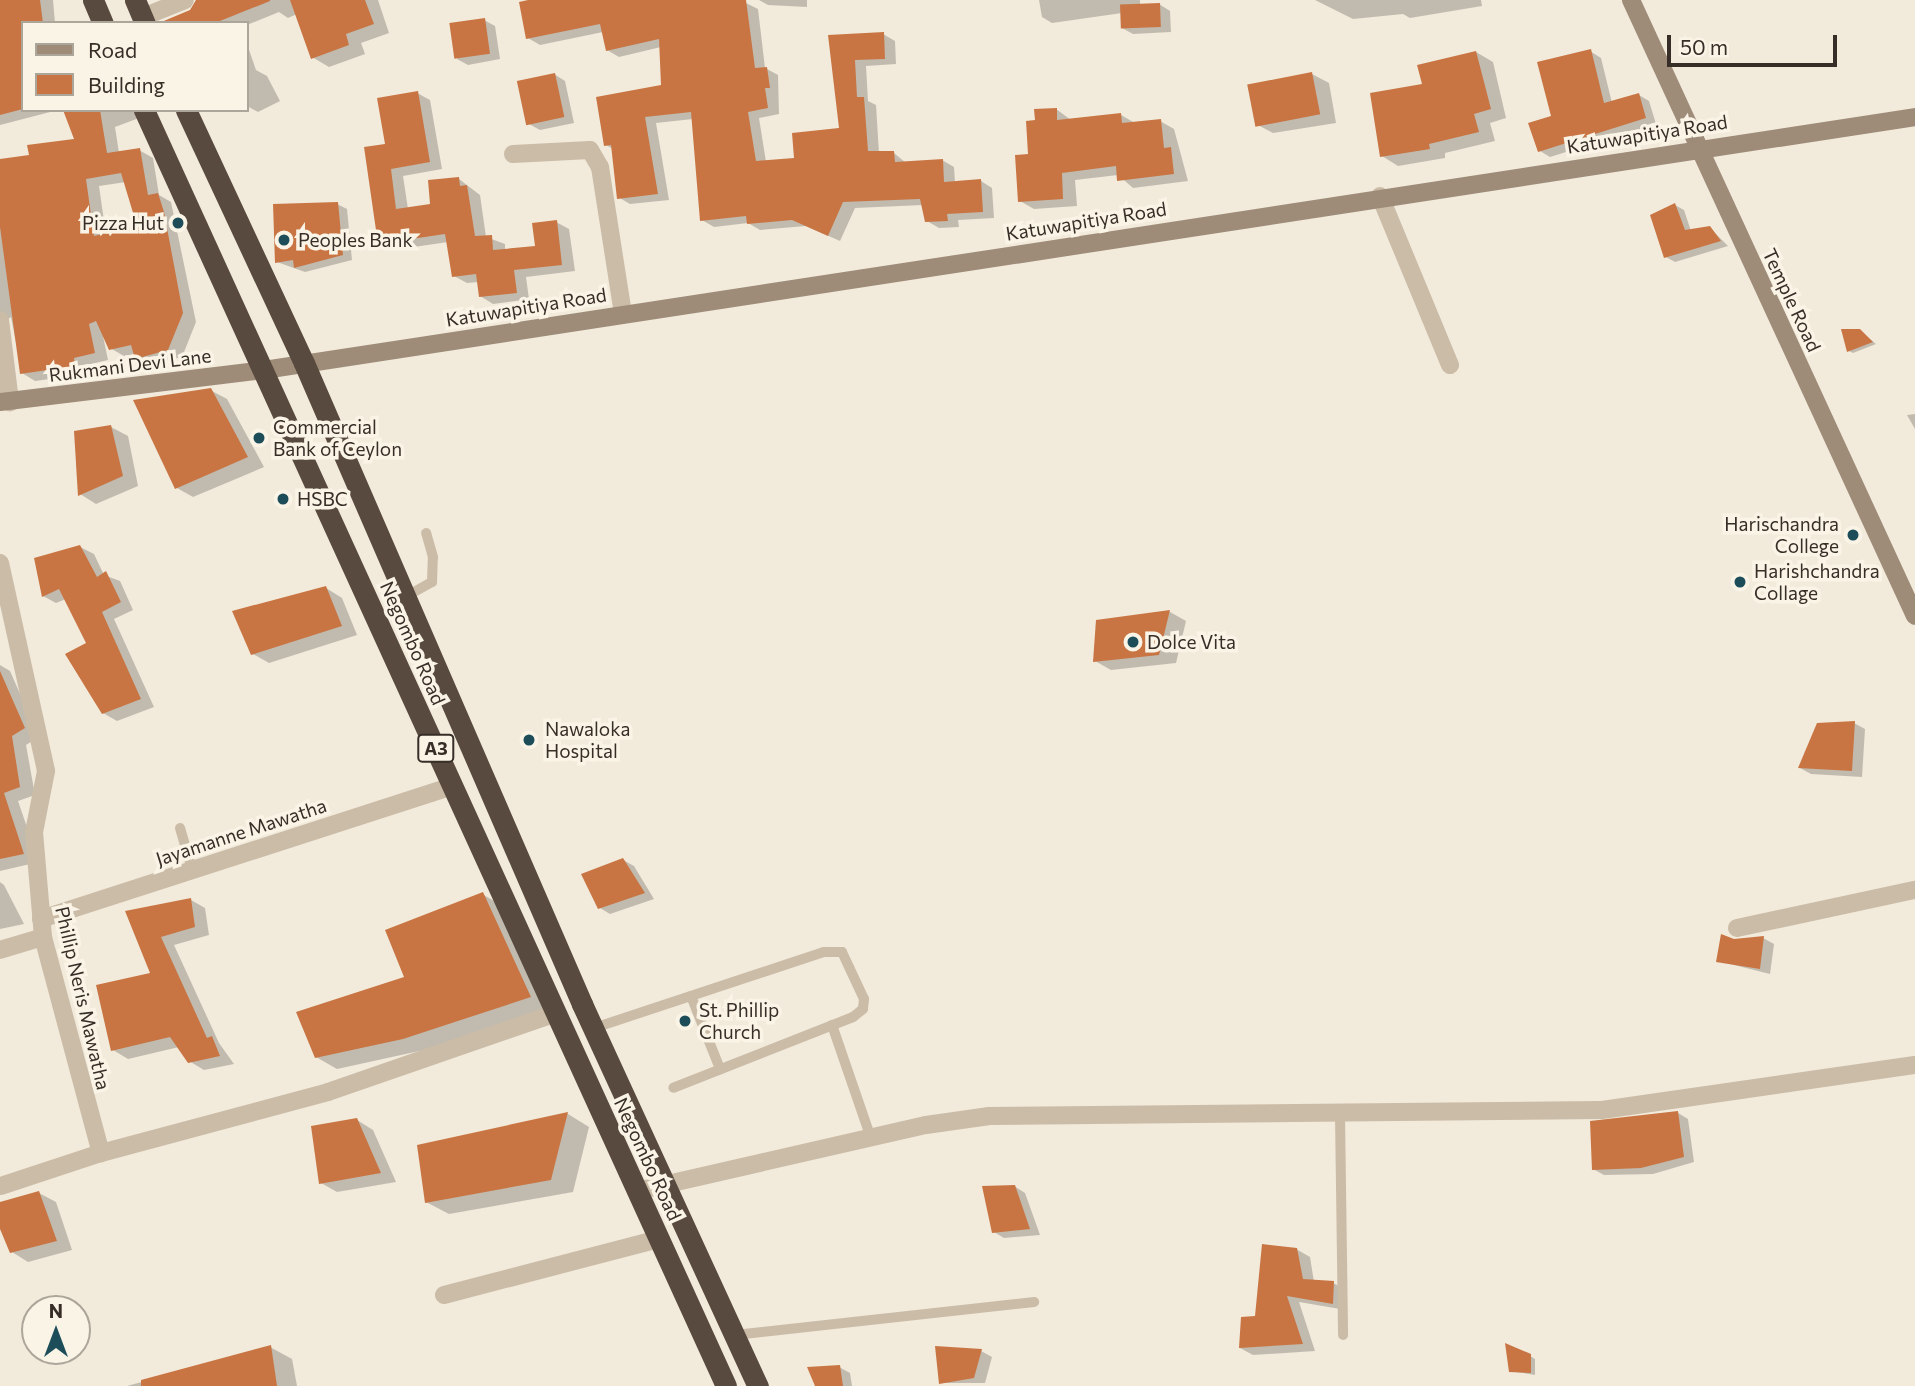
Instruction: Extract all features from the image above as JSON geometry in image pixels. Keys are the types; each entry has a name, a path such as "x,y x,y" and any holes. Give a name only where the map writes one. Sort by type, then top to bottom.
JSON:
{"highway":[{"path":"93,0 102,21"},
{"name":"Negombo Road","path":"145,112 726,1386"},
{"name":"Negombo Road","path":"187,112 304,363 594,1028 758,1386"}],"street":[{"path":"141,13 185,0"},
{"name":"Temple Road","path":"1632,0 1915,616"},
{"name":"Katuwapitiya Road","path":"264,369 1698,147 1915,117"},
{"path":"513,154 590,150 600,167 624,314"},
{"path":"1380,196 1450,365"},
{"path":"0,320 5,402"},
{"name":"Rukmani Devi Lane","path":"5,402 264,369"},
{"name":"Phillip Neris Mawatha","path":"0,563 46,771 34,832 42,928 101,1153"},
{"name":"Jayamanne Mawatha","path":"0,950 42,928 192,869 453,786"},
{"path":"1737,928 1915,890"},
{"path":"1,1186 101,1153 328,1092 556,1013"},
{"path":"637,1191 871,1138 989,1116 1340,1115 1602,1110 1915,1065"},
{"path":"444,1295 659,1239"}],"lane":[{"path":"405,597 432,582 433,557 426,533"},
{"path":"180,828 192,869"},
{"path":"594,1028 836,950 842,952 864,999 863,1009 853,1017 832,1026 673,1088"},
{"path":"691,996 720,1069"},
{"path":"832,1026 871,1138"},
{"path":"1340,1115 1343,1335"},
{"path":"735,1335 1034,1302"}],"building":[{"path":"0,0 40,0 43,21 21,21 21,110 0,115"},
{"path":"196,0 270,0 220,21 164,21 190,10"},
{"path":"290,0 365,0 374,24 346,34 349,45 311,59"},
{"path":"746,0 755,68 767,67 770,88 765,88 768,108 748,112 756,161 794,158 792,133 839,128 828,35 884,32 885,59 855,60 857,97 864,97 868,151 894,151 895,162 943,159 944,182 981,179 983,212 947,214 948,221 925,222 920,199 843,202 828,236 792,220 747,224 746,216 700,221 691,112 645,117 658,194 617,199 611,145 604,146 596,97 661,85 659,39 606,51 600,24 526,39 519,2"},
{"path":"1160,3 1161,27 1121,28 1120,4"},
{"path":"485,18 490,54 454,59 449,23"},
{"path":"1591,49 1604,103 1639,93 1646,118 1538,152 1528,123 1551,116 1537,62"},
{"path":"1476,51 1491,109 1474,114 1479,132 1429,144 1430,149 1380,157 1370,93 1422,84 1417,65"},
{"path":"1312,72 1320,114 1255,127 1247,85"},
{"path":"555,73 564,117 526,125 517,81"},
{"path":"418,91 430,162 391,169 396,209 430,204 428,180 459,177 460,186 467,185 475,236 492,235 493,250 535,246 532,223 557,220 562,265 514,270 517,293 479,297 476,274 452,277 445,234 378,244 364,147 385,144 377,98"},
{"path":"1057,108 1057,120 1121,113 1122,123 1161,119 1164,148 1171,147 1174,174 1117,181 1116,166 1062,173 1063,199 1018,202 1015,155 1028,154 1026,121 1035,120 1034,109"},
{"path":"64,112 100,112 107,153 140,148 148,195 158,193 164,212 183,313 168,350 135,359 131,345 109,350 96,321 89,324 95,353 74,358 75,366 20,374 0,227 0,159 29,155 27,145 74,139","holes":["121,173 137,226 94,236 86,179"]},
{"path":"338,202 343,255 294,268 293,260 275,263 273,204"},
{"path":"1675,203 1685,230 1710,226 1721,241 1664,258 1650,215"},
{"path":"1841,329 1860,329 1873,342 1847,352"},
{"path":"211,388 248,457 175,489 133,400"},
{"path":"111,425 123,476 78,496 74,431"},
{"path":"80,545 97,577 106,571 121,602 102,612 141,699 102,714 65,654 86,643 59,589 42,597 34,558"},
{"path":"326,586 342,626 251,655 232,611"},
{"path":"1170,610 1159,655 1093,662 1096,620"},
{"path":"0,671 25,728 12,736 20,787 4,793 24,854 0,859"},
{"path":"1855,721 1852,771 1798,768 1817,723"},
{"path":"623,858 645,893 598,909 581,874"},
{"path":"483,892 531,997 403,1039 315,1058 296,1012 404,977 385,930"},
{"path":"191,898 195,927 161,937 207,1038 212,1036 220,1056 188,1063 170,1037 111,1051 96,985 150,973 125,911"},
{"path":"1721,934 1734,939 1764,936 1760,969 1716,962"},
{"path":"1678,1111 1684,1157 1641,1168 1592,1170 1590,1121"},
{"path":"568,1112 551,1180 425,1203 417,1145"},
{"path":"357,1118 381,1173 319,1184 311,1126"},
{"path":"1015,1185 1030,1229 992,1233 982,1186"},
{"path":"39,1191 57,1241 10,1253 0,1229 0,1202"},
{"path":"1262,1244 1297,1248 1303,1279 1334,1281 1333,1304 1287,1296 1303,1344 1239,1348 1241,1317 1255,1316"},
{"path":"1505,1343 1531,1354 1531,1373 1509,1372"},
{"path":"271,1345 277,1386 141,1386 141,1380"},
{"path":"935,1346 982,1349 974,1378 939,1384"},
{"path":"840,1365 843,1386 815,1386 807,1367"}],"place":[{"name":"Pizza Hut","path":"178,223"},
{"name":"Peoples Bank","path":"284,240"},
{"name":"Commercial Bank of Ceylon","path":"259,438"},
{"name":"HSBC","path":"283,499"},
{"name":"Harischandra College","path":"1853,535"},
{"name":"Harishchandra Collage","path":"1740,582"},
{"name":"Dolce Vita","path":"1133,642"},
{"name":"Nawaloka Hospital","path":"529,740"},
{"name":"St. Phillip Church","path":"685,1021"}]}
